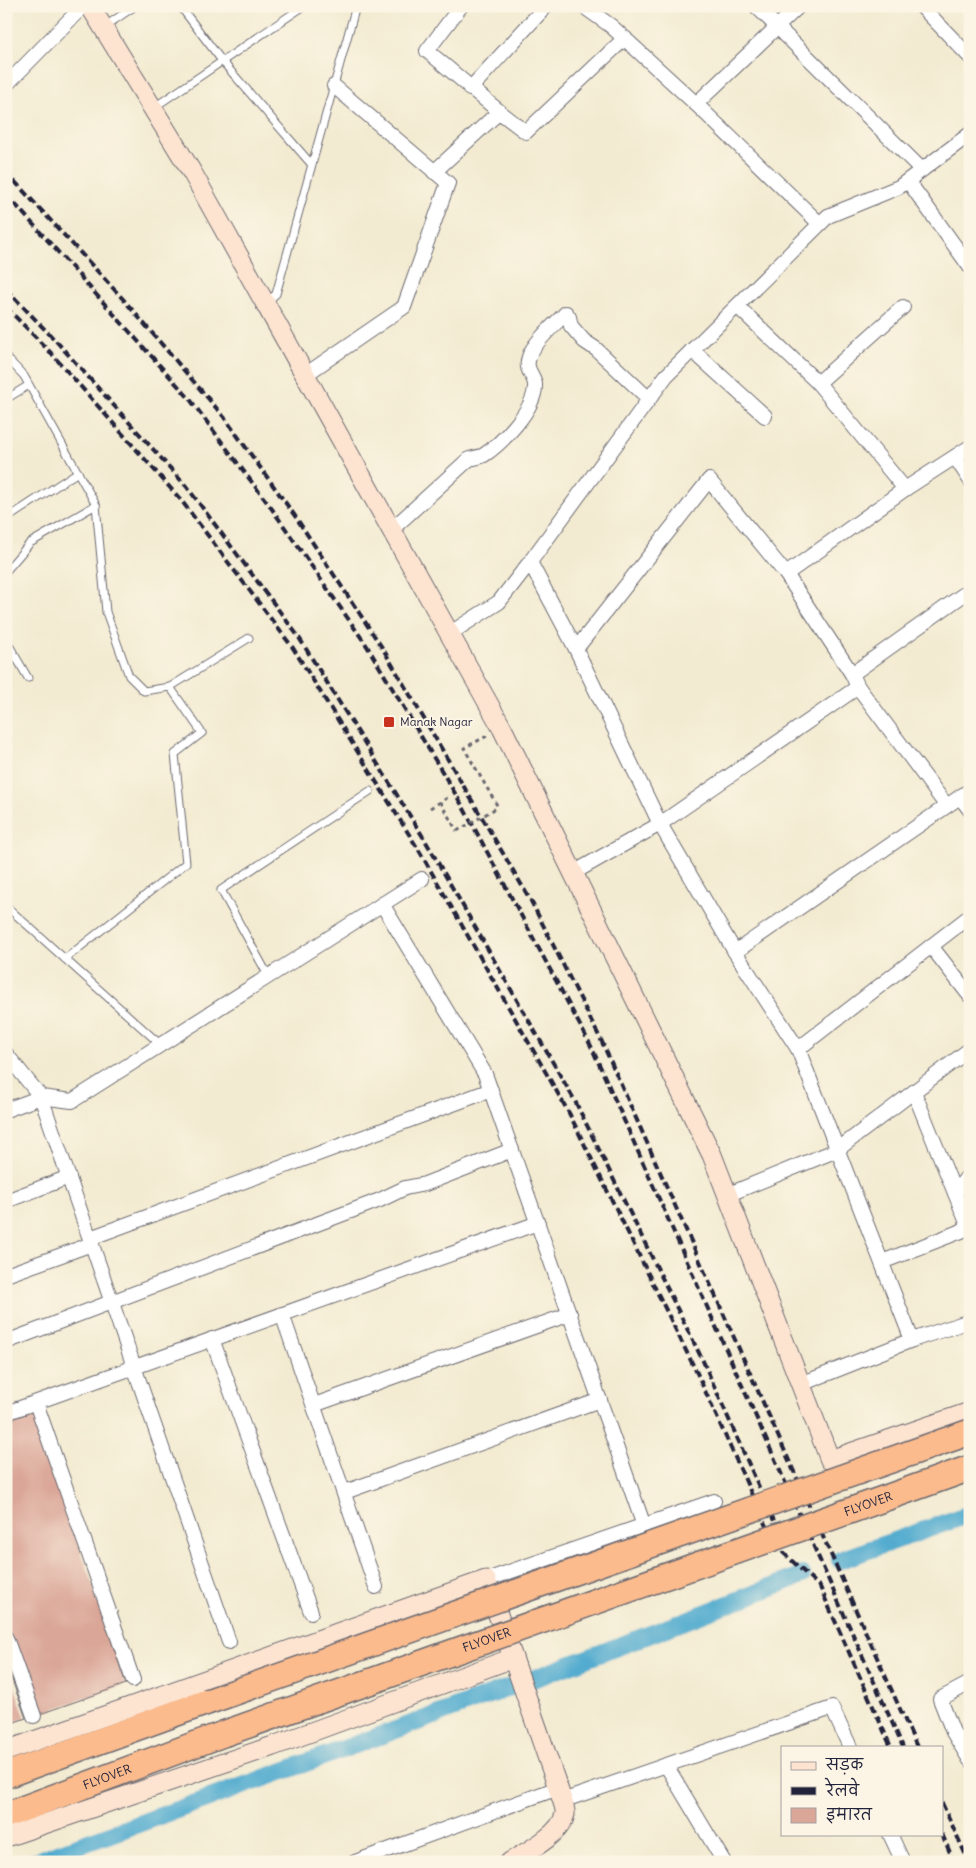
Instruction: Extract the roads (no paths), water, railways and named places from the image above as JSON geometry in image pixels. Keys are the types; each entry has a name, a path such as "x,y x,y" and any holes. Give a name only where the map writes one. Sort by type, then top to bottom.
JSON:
{"highway":[{"path":"6,1775 970,1432"},
{"name":"FLYOVER","path":"6,1815 223,1734 970,1468"}],"street":[{"path":"6,85 83,6"},
{"path":"90,6 193,174 502,728 712,1155 830,1460 970,1412"},
{"path":"461,6 427,51 458,76 470,89 526,132 625,38"},
{"path":"470,89 546,6"},
{"path":"583,6 625,38 820,224"},
{"path":"756,6 922,170"},
{"path":"696,104 799,6"},
{"path":"921,6 970,57"},
{"path":"305,375 404,306 448,183 334,86"},
{"path":"434,172 499,112"},
{"path":"449,634 499,602 666,376 828,216 899,187 970,134"},
{"path":"908,181 970,267"},
{"path":"737,306 818,384 906,489"},
{"path":"818,384 903,307"},
{"path":"391,530 469,459 483,455 504,437 522,417 534,397 536,384 527,368 529,356 543,335 566,314 569,317 571,326 584,341 596,349 649,399"},
{"path":"692,350 765,416"},
{"path":"786,574 906,489 970,447"},
{"path":"955,457 970,480"},
{"path":"576,649 709,480 786,574 855,680 946,805"},
{"path":"530,562 576,649 660,824 735,952 798,1049 912,1340"},
{"path":"573,873 660,824 855,680 970,590"},
{"path":"735,952 946,805 965,794 970,810"},
{"path":"6,1110 42,1097 72,1101 422,879"},
{"path":"382,904 485,1074 644,1526"},
{"path":"798,1049 970,916"},
{"path":"931,946 970,996"},
{"path":"727,1195 837,1150 970,1049"},
{"path":"6,1054 42,1097 229,1642"},
{"path":"6,1275 491,1090"},
{"path":"882,1262 969,1229 914,1092"},
{"path":"6,1342 113,1303 380,1200 405,1188 425,1184 512,1150"},
{"path":"955,1193 970,1173"},
{"path":"6,1201 69,1177"},
{"path":"6,1413 538,1223"},
{"path":"282,1314 376,1587"},
{"path":"314,1406 570,1314"},
{"path":"801,1384 912,1340 970,1321"},
{"path":"212,1339 311,1612"},
{"path":"344,1492 600,1400"},
{"path":"36,1403 133,1680"},
{"path":"6,1751 714,1501"},
{"path":"486,1580 566,1813 561,1825 540,1844 510,1862"},
{"path":"6,1638 34,1716"},
{"path":"6,1837 515,1662"},
{"path":"970,1683 940,1699 953,1732 970,1760"},
{"path":"355,1862 560,1794 666,1765 832,1708 850,1746"},
{"path":"666,1765 724,1862"},
{"path":"891,1836 903,1862"}],"lane":[{"path":"103,28 135,6"},
{"path":"180,6 222,61 312,165"},
{"path":"152,109 304,6"},
{"path":"265,304 276,294 356,6"},
{"path":"6,357 24,376 96,505 106,612 129,676 144,691 170,687 249,638"},
{"path":"6,399 29,386"},
{"path":"6,519 78,472"},
{"path":"6,571 30,543 96,505"},
{"path":"6,640 28,678"},
{"path":"65,959 186,863 176,754 202,733 170,687"},
{"path":"269,977 221,890 370,791"},
{"path":"7,908 161,1045"}],"waterway":[{"path":"840,1560 970,1514"},
{"path":"33,1862 515,1686 802,1575"}],"railway":[{"path":"6,172 123,299 224,417 295,516 383,649 531,901 602,1042 917,1746"},
{"path":"6,194 189,398 272,509 367,646 462,805 591,1046 903,1746"},
{"path":"6,289 56,341 187,487 298,636 425,840 575,1101 703,1361 779,1532"},
{"path":"6,307 51,353 181,500 293,648 420,852 569,1113 697,1373 774,1544 820,1587 891,1746"},
{"path":"944,1807 969,1862"},
{"path":"943,1836 954,1862"}],"place":[{"name":"Manak Nagar","path":"389,722"}]}
